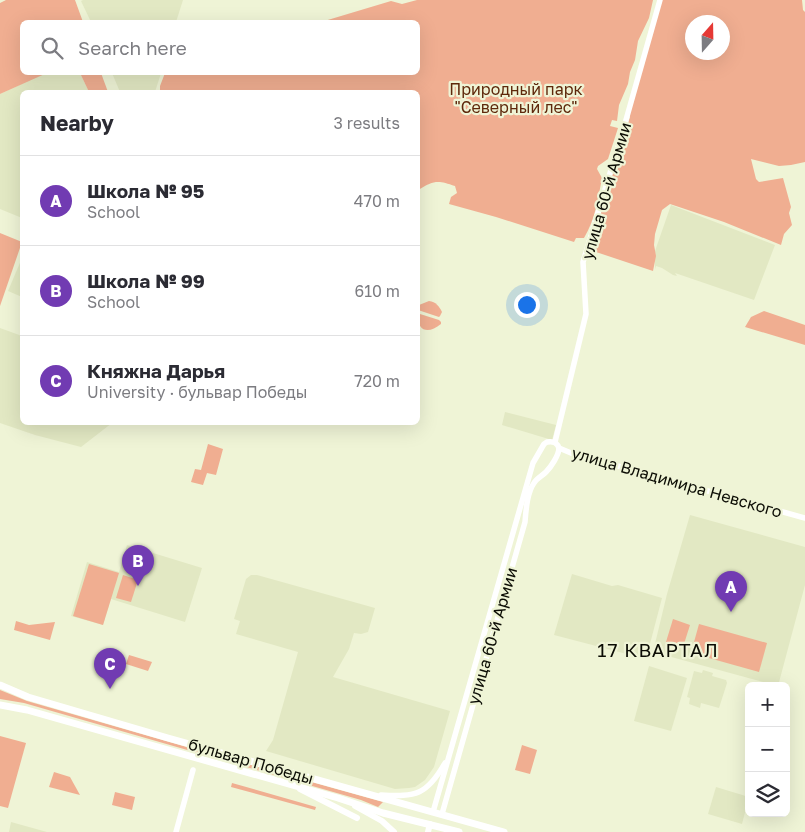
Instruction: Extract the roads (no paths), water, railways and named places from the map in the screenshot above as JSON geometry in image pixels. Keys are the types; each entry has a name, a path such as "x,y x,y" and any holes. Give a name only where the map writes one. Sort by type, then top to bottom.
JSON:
{"main road":[{"name":"бульвар Победы","path":"0,685 28,697 168,738 504,832"},
{"name":"бульвар Победы","path":"0,705 27,710 338,798 383,813 430,824 439,829 459,832"},
{"path":"295,787 357,818"},
{"path":"338,798 382,821 394,832"},
{"name":"улица 60-й Армии","path":"428,832 433,812"},
{"name":"улица 60-й Армии","path":"439,829 442,814"}],"street":[{"name":"улица 60-й Армии","path":"555,442 586,314 583,262 660,0"},
{"name":"улица Владимира Невского","path":"533,462 544,444 555,442 559,448 571,453 805,518"},
{"name":"улица 60-й Армии","path":"442,814 532,488 534,483 546,472 558,456 559,448"},
{"name":"улица 60-й Армии","path":"433,812 533,462"},
{"path":"471,677 480,679"},
{"path":"370,795 398,796 421,792 434,781 449,755"},
{"path":"176,832 193,770"}],"place":[{"name":"Школа № 99","path":"138,586"},
{"name":"Школа № 95","path":"731,612"},
{"name":"Княжна Дарья","path":"110,689"}],"district":[{"name":"17 КВАРТАЛ","path":"658,649"}],"park label":[{"name":"Природный парк \"Северный лес\"","path":"516,98"}]}
